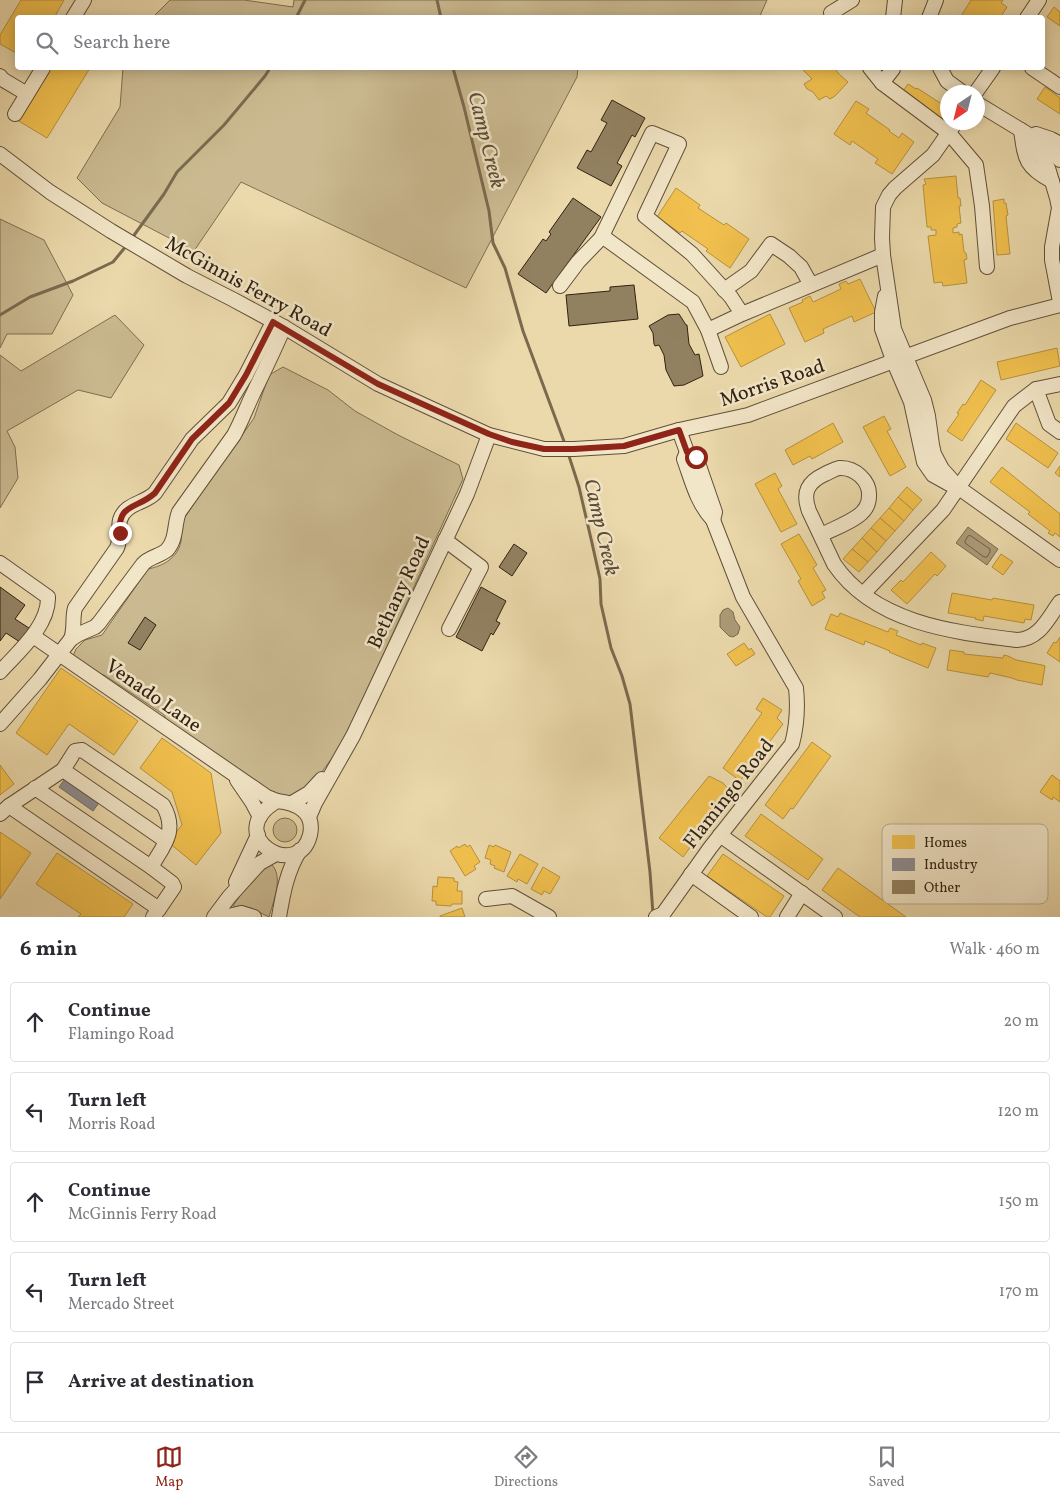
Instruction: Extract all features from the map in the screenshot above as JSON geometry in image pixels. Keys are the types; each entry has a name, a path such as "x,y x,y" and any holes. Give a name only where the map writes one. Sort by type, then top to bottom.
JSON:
{"street":[{"path":"75,15 84,0"},
{"path":"833,15 831,13 852,0"},
{"path":"893,15 895,0"},
{"path":"930,15 936,0"},
{"path":"1029,15 1039,0"},
{"path":"15,114 42,70"},
{"path":"872,70 882,83 940,120"},
{"path":"882,83 893,70"},
{"path":"941,70 947,81 952,85"},
{"path":"981,85 992,70"},
{"path":"1035,70 1060,87"},
{"path":"0,76 27,94"},
{"path":"985,108 1044,144 1060,160"},
{"path":"951,130 933,155 894,188 885,201 882,217 883,255 899,358 924,462 938,478 959,488 1060,560"},
{"path":"953,130 976,165 982,206 987,267"},
{"path":"1020,130 1051,139 1060,144"},
{"path":"1020,130 1030,166 1038,174 1052,181 1059,208 1052,247 1052,260 1060,304"},
{"path":"560,286 578,262 602,237 652,134 679,144 645,216 692,254 724,290 742,314"},
{"name":"McGinnis Ferry Road","path":"0,154 50,192 164,262 278,324 378,384 489,434"},
{"path":"602,237 693,302 708,330 721,367"},
{"path":"724,290 751,271 771,244 801,267 811,285"},
{"path":"708,330 883,255"},
{"name":"Morris Road","path":"489,434 544,449 624,446 679,430 748,415 1010,318 1060,304"},
{"path":"71,639 95,627 143,564 169,548 174,536 179,512 234,435 266,369 278,324"},
{"path":"0,724 71,639 75,608 115,552 123,514 128,508 147,500 155,493 192,439 229,403 278,324"},
{"path":"863,594 943,510 1009,412 1036,389 1060,384"},
{"path":"1036,389 1049,424 1060,432"},
{"name":"Flamingo Road","path":"656,917 663,914 720,835 792,744 796,731 798,701 796,688 742,597 713,520 716,512 698,480 696,457 687,452 679,430"},
{"name":"Bethany Road","path":"308,817 353,736 372,696 467,494 489,434"},
{"path":"821,535 858,516 867,505 868,487 861,476 852,470 836,469 814,480 808,488 806,495 807,504 834,564 863,594 876,604 890,611 936,627 963,633 1024,640 1035,635 1060,602"},
{"path":"445,540 481,567 450,629"},
{"path":"0,563 48,597 48,604 39,627 0,672"},
{"name":"Venado Lane","path":"33,636 267,797 277,801"},
{"path":"35,788 172,882 174,887 156,913 5,810 35,788 63,770 76,751 82,750 163,805 167,813 170,832 151,867"},
{"name":"Bethany Road","path":"292,803 309,793 337,764"},
{"name":"Venado Lane","path":"226,769 244,790 260,817"},
{"path":"63,770 166,842"},
{"path":"279,917 286,880 294,859 306,844 310,829 308,817 300,808 292,803 277,801 268,807 260,817 257,829 260,842 265,848 279,855 285,870 286,880"},
{"path":"229,897 258,835"},
{"path":"720,835 835,917"},
{"path":"214,917 229,897 260,863 279,855 293,854 300,850"},
{"path":"691,874 751,917"},
{"path":"787,917 802,893"},
{"path":"486,899 512,896 549,917"},
{"path":"224,917 241,913 254,917"}],"shaded area":[{"path":"170,0 244,0 293,7 294,0 767,0 760,15 155,15"},
{"path":"123,70 578,70 577,77 466,288 241,182 194,251 102,203 77,178 120,107"},
{"path":"0,219 44,240 73,295 52,334 7,334 0,348"},
{"path":"115,315 144,345 111,398 78,390 7,431 15,447 18,478 0,508 0,355 21,371"},
{"path":"283,367 328,390 355,411 398,435 459,465 463,479 343,743 321,773 300,793 287,797 265,790 167,722 164,715 104,675 92,672 73,656 76,649 85,640 102,635 148,569 159,566 177,552 181,539 180,524 254,418 269,375"},
{"path":"285,818 294,821 297,830 294,839 285,842 276,839 273,830 276,821"},
{"path":"270,863 277,874 277,889 269,917 251,908 233,906 253,877"}],"water":[{"path":"968,527 998,549 987,565 956,543"},
{"path":"728,608 733,612 735,620 740,627 738,634 733,637 729,636 720,627 720,615 723,610"}],"building: Homes":[{"path":"21,0 64,0 56,15 15,15 15,52 0,44 0,35"},
{"path":"971,0 1003,0 1001,3 1007,7 1002,15 962,15"},
{"path":"1054,7 1060,12 1060,26 1047,17"},
{"path":"48,70 89,70 47,138 17,120"},
{"path":"803,70 836,70 848,82 835,96 830,99 826,96 819,100 804,84 812,79"},
{"path":"908,84 940,103 940,121 901,94"},
{"path":"1045,87 1060,98 1060,114 1037,99"},
{"path":"856,101 869,109 866,113 889,131 899,138 902,133 914,142 892,174 875,163 878,159 852,141 850,145 834,134"},
{"path":"956,176 958,198 960,198 961,206 959,206 961,223 953,228 953,233 959,232 959,235 962,234 964,252 967,259 964,260 967,283 943,286 942,282 934,283 928,236 936,235 936,230 931,230 931,227 927,227 923,185 926,184 924,179"},
{"path":"676,188 700,205 698,208 724,225 726,223 749,239 730,268 706,251 708,249 657,217"},
{"path":"1004,199 1008,215 1006,216 1010,254 997,255 993,201"},
{"path":"860,279 876,312 854,322 852,316 823,329 824,333 805,342 789,308 803,302 802,300 810,296 813,302 841,289 839,284 846,281 848,284"},
{"path":"770,314 785,344 741,367 725,337"},
{"path":"1057,348 1060,366 1001,380 997,362"},
{"path":"981,380 996,390 962,441 947,431 959,414 957,413 963,404 965,405"},
{"path":"884,416 891,429 887,431 906,467 890,476 863,427"},
{"path":"833,423 843,442 812,459 810,456 793,465 785,450"},
{"path":"1016,423 1058,453 1048,468 1006,439"},
{"path":"1060,466 1060,477 1055,473"},
{"path":"1002,467 1060,514 1060,537 1055,533 1053,536 1048,533 1050,531 1028,514 1030,512 990,482"},
{"path":"775,473 782,486 778,489 797,524 781,532 755,484"},
{"path":"907,487 922,500 913,510 898,497"},
{"path":"898,497 913,510 904,521 889,508"},
{"path":"889,508 904,521 895,531 880,518"},
{"path":"880,518 895,531 886,541 871,528"},
{"path":"871,528 886,541 877,552 862,538"},
{"path":"799,534 817,565 813,568 826,590 822,592 825,598 812,606 798,581 801,579 781,544"},
{"path":"862,538 877,552 868,562 852,549"},
{"path":"852,549 868,562 859,572 843,559"},
{"path":"931,552 946,566 937,576 935,574 907,604 891,590 901,580 903,582"},
{"path":"1001,554 1013,562 1003,575 992,567"},
{"path":"952,593 1034,605 1031,620 1025,619 1024,623 984,616 983,621 948,613"},
{"path":"840,613 888,632 890,628 898,631 896,635 921,645 922,643 936,648 928,668 865,641 864,645 825,629 831,614 838,617"},
{"path":"1060,637 1060,662 1047,653 1054,642 1056,643"},
{"path":"744,643 755,654 736,666 727,654"},
{"path":"950,650 964,652 964,654 1003,658 1004,655 1016,660 1045,666 1042,685 990,673 988,677 947,670"},
{"path":"61,668 138,721 114,755 69,724 47,755 16,733"},
{"path":"763,698 782,710 777,718 783,724 740,781 723,768 762,713 756,709"},
{"path":"162,738 211,773 221,833 196,865 168,842 182,825 172,792 140,768"},
{"path":"812,742 831,756 793,809 791,808 783,819 765,805"},
{"path":"0,765 14,784 0,795"},
{"path":"1052,775 1060,781 1060,802 1053,797 1052,800 1040,792"},
{"path":"709,776 723,783 731,792 683,857 659,838"},
{"path":"761,814 823,859 808,880 745,836"},
{"path":"0,832 31,853 0,899"},
{"path":"465,844 467,847 470,845 480,862 474,866 476,869 465,876 450,851 457,846 458,848"},
{"path":"489,845 494,847 495,845 511,852 504,872 494,868 495,866 490,864 491,860 485,858"},
{"path":"57,853 133,904 124,917 78,917 81,914 36,884"},
{"path":"520,854 538,864 527,884 518,879 517,882 507,876"},
{"path":"723,854 784,896 770,917 767,917 707,876"},
{"path":"543,867 560,877 550,894 544,891 542,895 531,889"},
{"path":"838,868 882,900 882,904 888,904 906,917 860,917 822,890"},
{"path":"438,877 454,878 454,881 458,882 457,891 462,891 462,904 452,904 451,906 436,905 436,901 432,901 433,886 437,887"},
{"path":"462,908 465,917 440,917 440,916"}],"building: Industry":[{"path":"67,776 101,800 93,811 59,787"}],"building: Other":[{"path":"612,100 645,118 635,137 632,135 617,163 622,166 611,186 577,168 587,150 591,152 607,123 601,120"},
{"path":"573,198 601,217 546,293 518,274 543,239 546,241 551,234 549,232"},
{"path":"634,285 638,319 569,326 566,295 610,291 610,287"},
{"path":"679,314 687,325 689,344 695,355 699,354 703,376 684,385 674,386 666,370 664,355 659,345 655,346 653,333 649,326 668,315"},
{"path":"514,544 527,553 512,576 499,567"},
{"path":"0,587 25,605 15,619 29,628 20,642 6,633 0,641"},
{"path":"481,587 506,601 496,621 500,623 493,635 491,633 482,651 456,637"},
{"path":"145,617 156,625 140,650 128,643"}],"waterway":[{"path":"298,15 305,0"},
{"name":"Camp Creek","path":"437,0 440,15"},
{"path":"132,238 164,194 177,172 224,125 269,70"},
{"name":"Camp Creek","path":"454,70 489,211 493,243 505,268 523,331 565,444"},
{"path":"0,315 30,297 73,281 113,262 127,245"},
{"name":"Camp Creek","path":"568,453 579,487 600,579 601,604 611,648 630,704 650,872 653,914"}],"route":[{"path":"120,533 121,517 125,510 147,500 159,489 192,439 229,403 246,375 273,322 378,384 489,434 512,442 544,449 624,446 679,430 687,452 696,457"}]}
